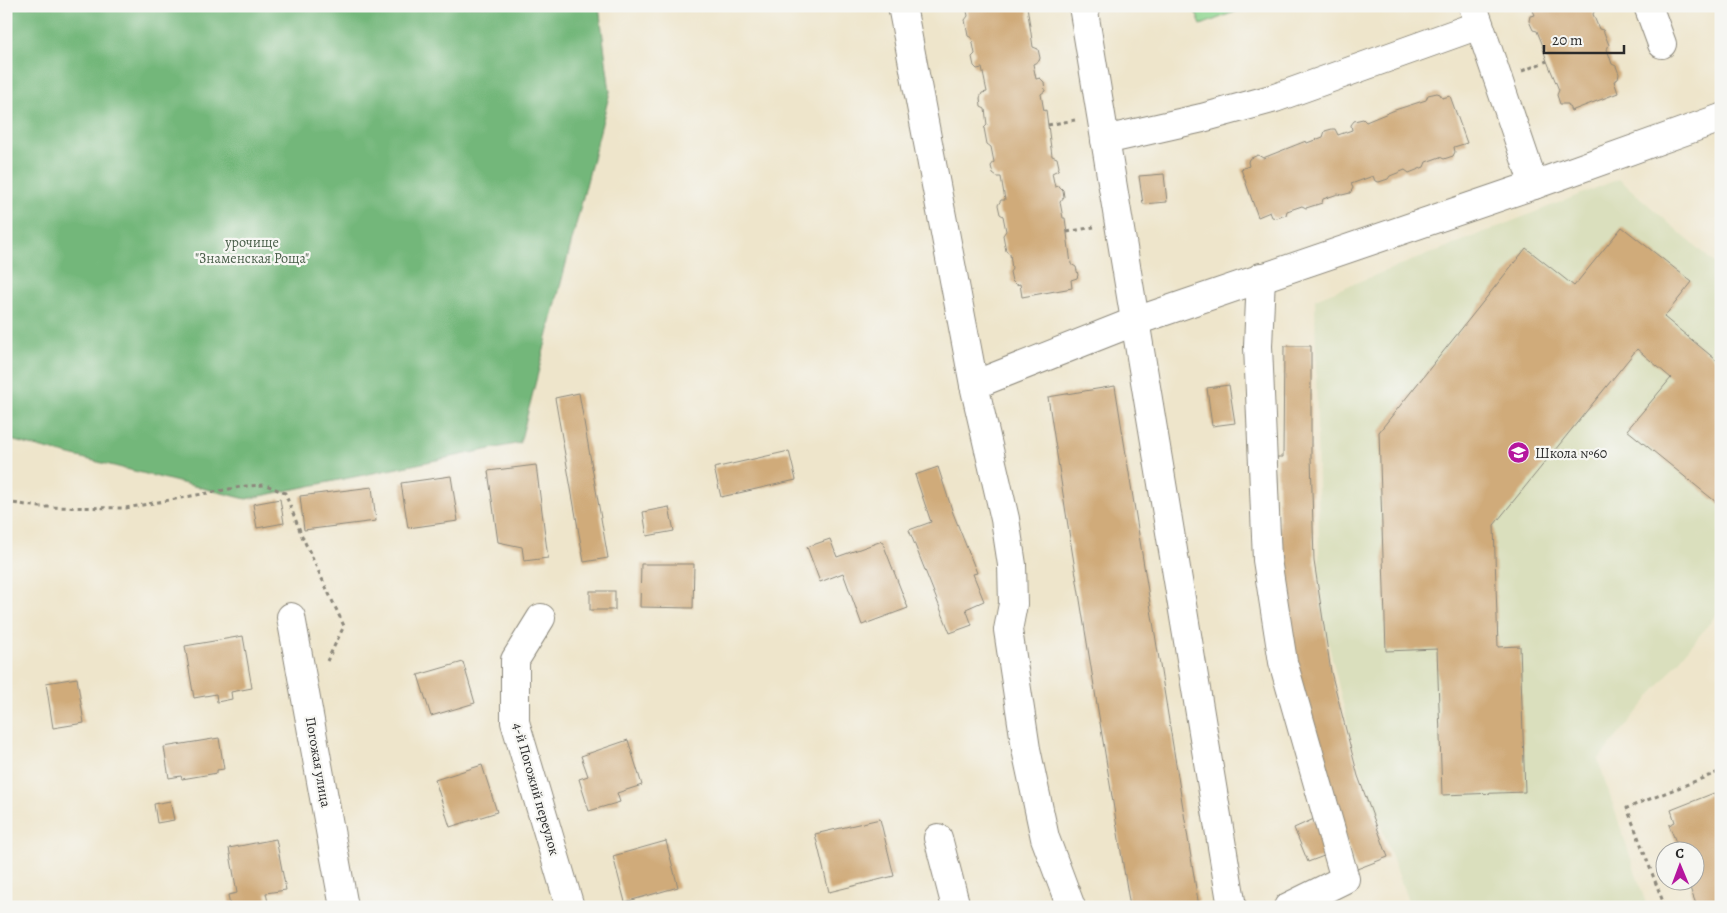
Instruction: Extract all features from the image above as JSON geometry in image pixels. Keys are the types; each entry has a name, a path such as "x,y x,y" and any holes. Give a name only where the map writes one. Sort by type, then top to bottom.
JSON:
{"street":[{"path":"902,6 974,385 1005,518 1011,556 1013,604 1008,630 1026,749 1045,838 1071,907"},
{"path":"1083,6 1232,907"},
{"path":"1648,6 1662,44"},
{"path":"1105,140 1202,118 1275,98 1476,16 1534,184"},
{"path":"974,385 1136,321 1721,118"},
{"path":"1261,277 1258,346 1267,560 1283,662 1345,879 1288,907"},
{"name":"Погожая улица","path":"291,618 344,907"},
{"name":"4-й Погожий переулок","path":"540,618 515,660 515,722 570,907"},
{"path":"938,838 956,907"}],"path":[{"path":"6,502 40,507 126,508 246,486 266,485 285,493 302,536 344,626 320,674 303,685"},
{"path":"1665,907 1627,808 1721,772"}],"shaded area":[{"name":"Школа №60","path":"1619,179 1721,269 1721,609 1598,760 1647,907 1410,907 1354,750 1320,608 1315,299"}],"green space":[{"name":"урочище \"Знаменская Роща\"","path":"6,6 599,6 610,92 520,443 246,499 6,439"},
{"path":"1193,6 1250,6 1201,25"}],"building":[{"path":"966,6 1027,6 1033,47 1038,49 1040,58 1039,61 1033,64 1036,79 1040,78 1044,82 1045,91 1041,94 1044,111 1046,110 1052,156 1057,158 1059,167 1058,170 1052,173 1055,187 1059,186 1063,190 1064,197 1060,202 1063,218 1065,218 1071,264 1076,267 1078,275 1077,278 1071,280 1072,288 1022,297 1020,284 1016,285 1012,281 1010,254 1006,251 1003,235 1006,231 1003,216 1000,214 998,205 1001,200 1005,200 1001,177 993,174 991,166 994,162 991,147 987,144 984,128 987,125 985,109 981,107 980,98 982,93 987,92 982,68 977,69 974,66 972,57 975,54 972,38 968,36 965,20 968,16"},
{"path":"1531,6 1594,6 1593,14 1599,29 1603,30 1609,45 1607,49 1612,64 1616,66 1619,74 1618,79 1614,81 1618,93 1571,111 1568,104 1560,104 1557,95 1559,90 1543,46 1537,31 1533,30 1529,21 1530,16 1535,15"},
{"path":"1437,93 1442,98 1450,96 1467,143 1454,147 1455,152 1453,156 1444,159 1440,157 1426,162 1424,167 1409,173 1405,170 1379,182 1375,181 1373,176 1351,184 1353,188 1350,193 1338,194 1323,199 1322,203 1306,208 1302,206 1287,211 1286,215 1277,218 1272,217 1270,212 1258,217 1241,169 1249,166 1249,159 1258,155 1263,158 1306,141 1307,143 1323,137 1325,131 1332,129 1335,129 1338,135 1352,130 1351,125 1354,121 1363,119 1366,122 1426,100 1428,95"},
{"path":"1164,174 1167,202 1143,204 1139,176"},
{"path":"1622,227 1692,282 1664,317 1721,364 1721,506 1627,430 1671,378 1637,349 1494,525 1498,647 1520,646 1525,792 1442,795 1437,649 1386,651 1379,432 1526,248 1574,286"},
{"path":"1284,346 1311,346 1311,456 1314,561 1331,672 1358,776 1388,857 1357,869 1326,786 1299,679 1281,564 1277,457 1283,457"},
{"path":"1229,385 1235,423 1212,426 1207,388"},
{"path":"1115,386 1199,907 1130,907 1068,526 1048,397"},
{"path":"579,393 608,558 584,562 555,398"},
{"path":"789,451 796,480 721,497 714,468"},
{"path":"536,465 548,558 524,561 522,547 498,542 488,471"},
{"path":"938,467 953,513 977,573 973,574 984,601 966,609 972,625 950,633 909,530 931,522 915,475"},
{"path":"451,476 458,521 408,528 401,483"},
{"path":"372,487 376,521 304,530 300,496"},
{"path":"280,499 284,523 257,528 253,504"},
{"path":"669,507 674,531 647,536 643,512"},
{"path":"830,539 837,557 882,541 908,608 862,625 843,573 820,582 807,547"},
{"path":"641,564 694,564 693,608 640,607"},
{"path":"590,591 615,591 615,610 590,610"},
{"path":"243,636 252,688 231,692 232,699 217,702 216,694 194,698 185,646"},
{"path":"463,662 475,703 431,716 418,675"},
{"path":"77,678 84,723 53,728 46,683"},
{"path":"219,738 224,769 217,770 217,773 182,779 181,776 169,778 164,747"},
{"path":"628,740 642,785 617,793 620,802 589,811 579,779 588,776 581,756"},
{"path":"482,765 497,812 450,827 435,780"},
{"path":"1714,793 1719,805 1721,804 1721,907 1701,907 1699,903 1696,904 1691,890 1704,890 1704,840 1675,840 1669,825 1675,822 1671,810"},
{"path":"170,801 174,820 157,823 154,804"},
{"path":"880,819 894,876 829,892 815,834"},
{"path":"1314,819 1329,854 1308,862 1294,828"},
{"path":"276,839 286,890 266,893 269,907 230,907 228,895 237,893 229,848"},
{"path":"666,841 678,887 625,902 613,856"}],"place":[{"name":"Школа №60","path":"1519,453"}]}
